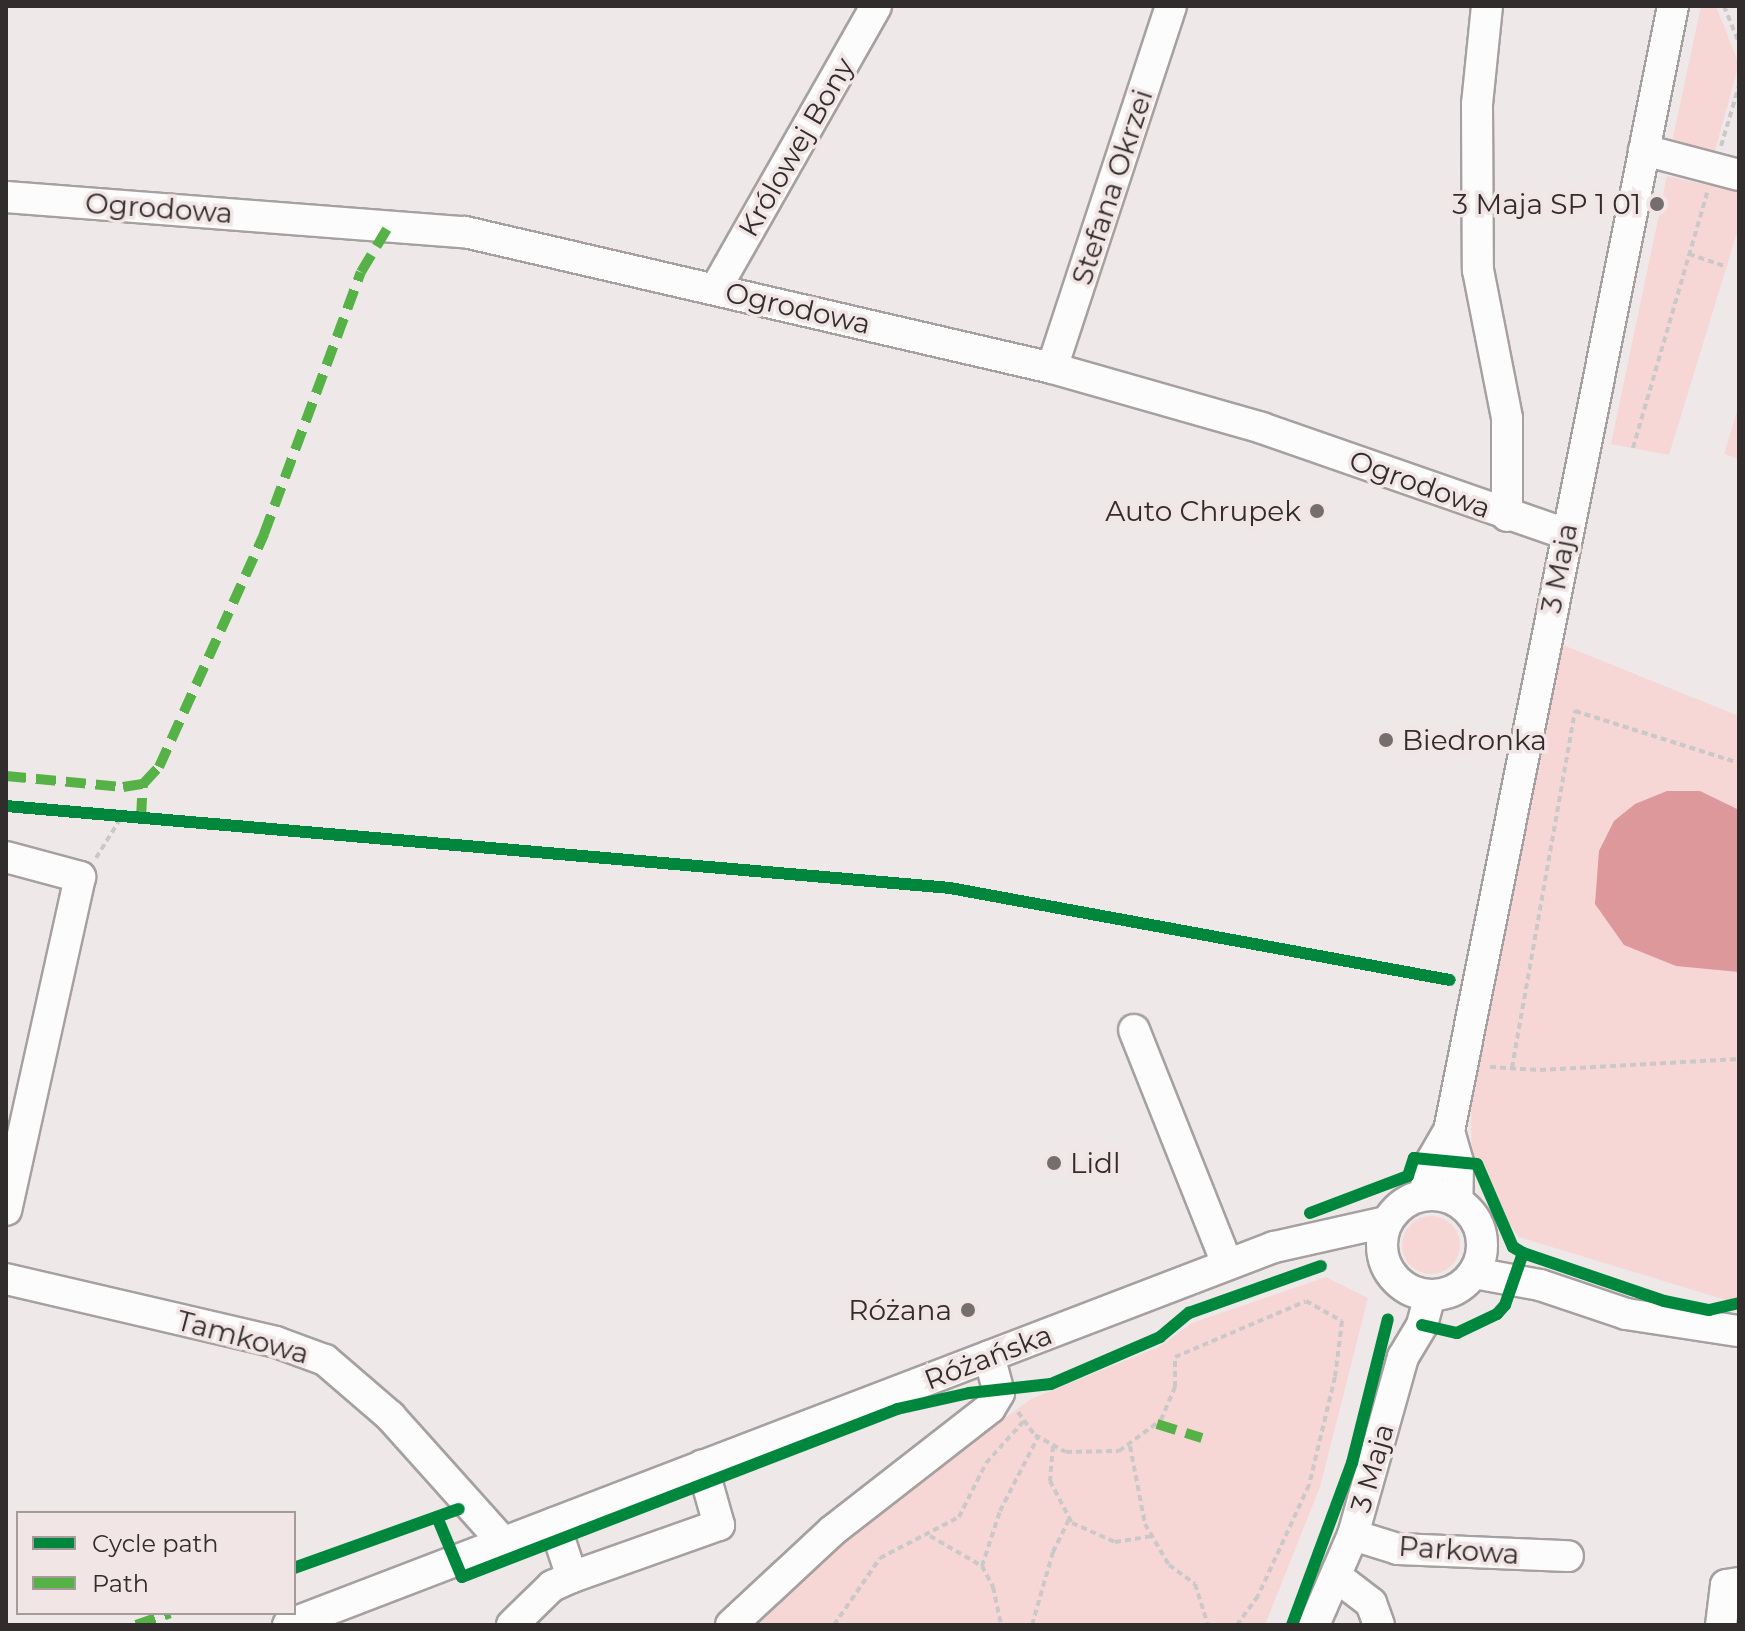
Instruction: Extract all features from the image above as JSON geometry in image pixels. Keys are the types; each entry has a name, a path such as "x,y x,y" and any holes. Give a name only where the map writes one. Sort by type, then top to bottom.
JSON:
{"street":[{"name":"Królowej Bony","path":"716,288 876,6"},
{"name":"Stefana Okrzei","path":"1052,368 1171,6"},
{"path":"1487,6 1477,104 1478,256 1508,433 1507,516"},
{"name":"3 Maja","path":"1424,1195 1432,1160 1449,1131 1459,1063 1673,6"},
{"path":"1644,150 1726,171"},
{"name":"Ogrodowa","path":"6,197 465,232 1052,368 1262,428 1507,516 1566,534"},
{"path":"6,857 80,877 6,1210"},
{"path":"1134,1030 1227,1264"},
{"name":"3 Maja","path":"1449,1131 1458,1162 1457,1201"},
{"path":"1424,1195 1457,1201 1477,1221 1478,1261 1447,1293 1418,1292 1389,1271 1384,1235 1409,1200 1424,1195"},
{"name":"Różańska","path":"288,1625 1227,1264 1333,1234 1384,1235"},
{"path":"1478,1261 1626,1314 1739,1331"},
{"name":"Tamkowa","path":"6,1279 276,1342 325,1360 390,1416 503,1542"},
{"name":"3 Maja","path":"1314,1625 1353,1535 1403,1357 1422,1325 1418,1292"},
{"path":"731,1625 832,1531 990,1408 999,1393 989,1356"},
{"path":"512,1625 552,1586 719,1525 702,1465"},
{"path":"554,1523 572,1577"},
{"name":"Parkowa","path":"1353,1535 1398,1549 1568,1556"},
{"path":"1337,1577 1371,1603 1379,1625"},
{"path":"1721,1625 1733,1584"}],"path":[{"path":"1724,6 1739,43"},
{"path":"1633,448 1689,254 1726,171 1739,86"},
{"path":"1689,254 1727,267"},
{"path":"1512,1068 1575,711 1739,763"},
{"path":"80,877 122,816"},
{"path":"1459,1063 1512,1068 1739,1059"},
{"path":"1014,1406 1023,1422 1053,1446 1084,1455 1130,1446 1149,1433 1170,1404 1175,1357 1306,1301 1342,1321 1338,1365 1309,1485 1258,1596 1237,1625"},
{"path":"834,1625 880,1558 930,1536 959,1517 986,1463 1023,1422"},
{"path":"982,1566 1000,1511 1038,1437"},
{"path":"1053,1446 1050,1481 1069,1519 1099,1539 1131,1541 1151,1536"},
{"path":"1130,1446 1151,1536 1169,1565 1195,1584 1208,1625"},
{"path":"1032,1625 1053,1552 1069,1519"},
{"path":"930,1536 982,1566 997,1599 1001,1625"}],"shaded area":[{"path":"1701,6 1716,6 1739,64 1713,158 1671,147"},
{"path":"1667,176 1739,192 1739,226 1669,455 1611,444"},
{"path":"1739,405 1739,459 1724,454"},
{"path":"1553,641 1739,716 1739,1304 1519,1237 1472,1172 1471,1110"},
{"path":"1667,791 1700,791 1739,810 1739,972 1676,966 1624,945 1595,904 1599,851 1614,821 1635,804"},
{"path":"1431,1216 1442,1218 1451,1225 1458,1234 1458,1256 1451,1265 1442,1272 1431,1274 1420,1272 1411,1265 1404,1256 1402,1245 1404,1234 1411,1225 1420,1218"},
{"path":"1326,1277 1368,1298 1320,1487 1265,1625 750,1625 860,1524 1031,1399 1159,1347 1192,1323"}],"marked path":[{"path":"6,776 123,787 143,784 159,767 264,534 361,272 390,224"},
{"path":"141,818 143,784"},
{"path":"1157,1424 1202,1438"},
{"path":"136,1625 164,1615"}],"cycle path":[{"path":"6,806 950,888 1450,980"},
{"path":"1310,1213 1408,1176 1414,1158 1477,1164 1513,1247 1523,1253 1664,1301 1709,1310 1739,1303"},
{"path":"1422,1325 1457,1333 1497,1314 1505,1305 1523,1253"},
{"path":"437,1517 462,1577 897,1409 969,1393 1051,1384 1160,1337 1189,1313 1321,1266"},
{"path":"1292,1625 1352,1463 1388,1319"},
{"path":"296,1567 459,1509"}],"place":[{"name":"3 Maja SP 1 01","path":"1657,204"},
{"name":"Auto Chrupek","path":"1317,511"},
{"name":"Biedronka","path":"1386,740"},
{"name":"Lidl","path":"1054,1163"},
{"name":"Różana","path":"968,1310"}]}
